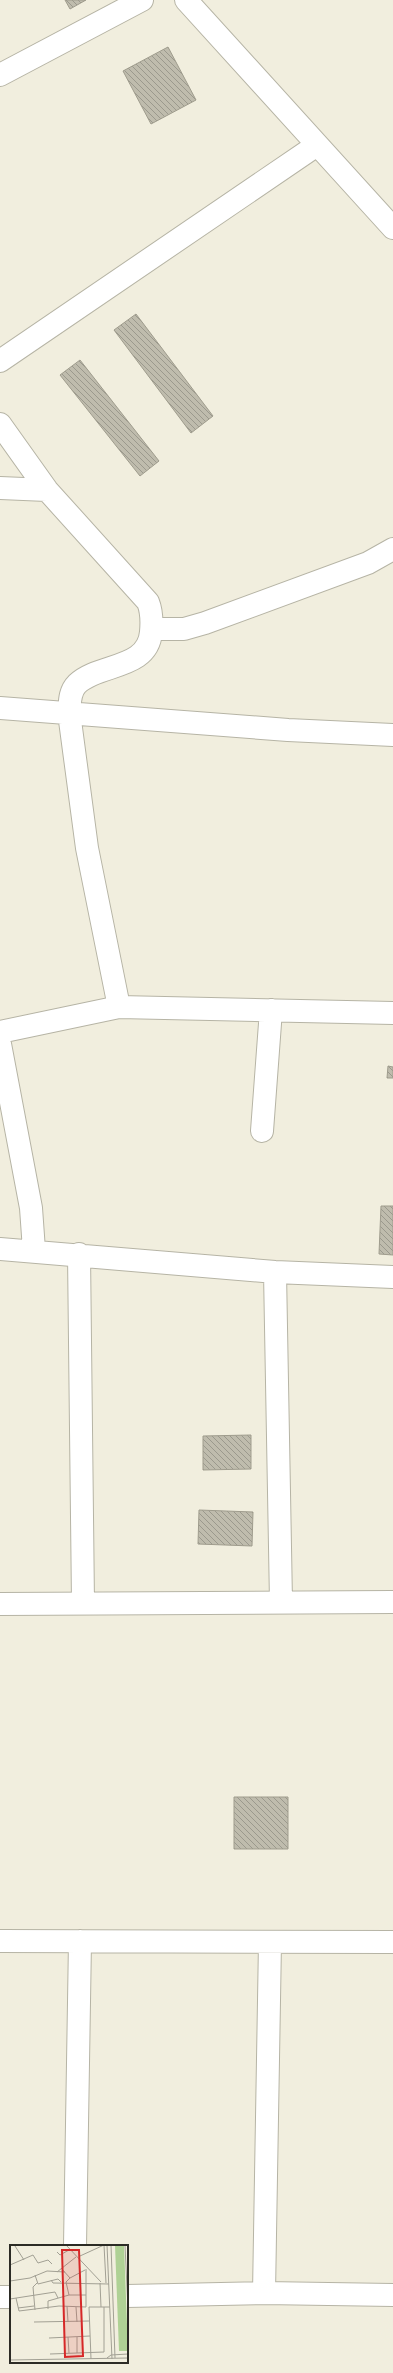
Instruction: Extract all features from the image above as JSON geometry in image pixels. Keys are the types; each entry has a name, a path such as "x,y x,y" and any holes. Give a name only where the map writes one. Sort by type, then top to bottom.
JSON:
{"street":[{"path":"0,74 142,0"},
{"path":"186,0 393,228"},
{"path":"0,362 317,145"},
{"path":"0,424 47,490 148,602 152,614 151,639 146,650 137,657 77,684 70,695 69,714 87,848 119,1007"},
{"path":"0,488 47,490"},
{"path":"152,629 184,629 205,623 368,563 393,549"},
{"path":"0,708 288,730 393,735"},
{"path":"0,1032 119,1007 393,1013"},
{"path":"262,1131 271,1010"},
{"path":"0,1044 31,1208 34,1250"},
{"path":"0,1249 34,1250 275,1272 393,1277"},
{"path":"79,1254 83,1603"},
{"path":"275,1272 281,1602"},
{"path":"0,1604 393,1602"},
{"path":"0,1941 393,1942"},
{"path":"75,2245 80,1941"},
{"path":"264,2293 270,1942"},
{"path":"128,2296 264,2293 393,2295"}],"building":[{"path":"65,0 86,0 70,9"},
{"path":"168,47 196,100 151,124 123,71"},
{"path":"136,314 213,416 191,433 114,330"},
{"path":"80,360 159,461 140,476 60,375"},
{"path":"388,1066 393,1067 393,1078 387,1078"},
{"path":"381,1206 393,1206 393,1255 379,1254"},
{"path":"251,1435 251,1469 203,1470 203,1436"},
{"path":"199,1510 253,1512 252,1546 198,1544"},
{"path":"234,1797 288,1797 288,1849 234,1849"}]}
